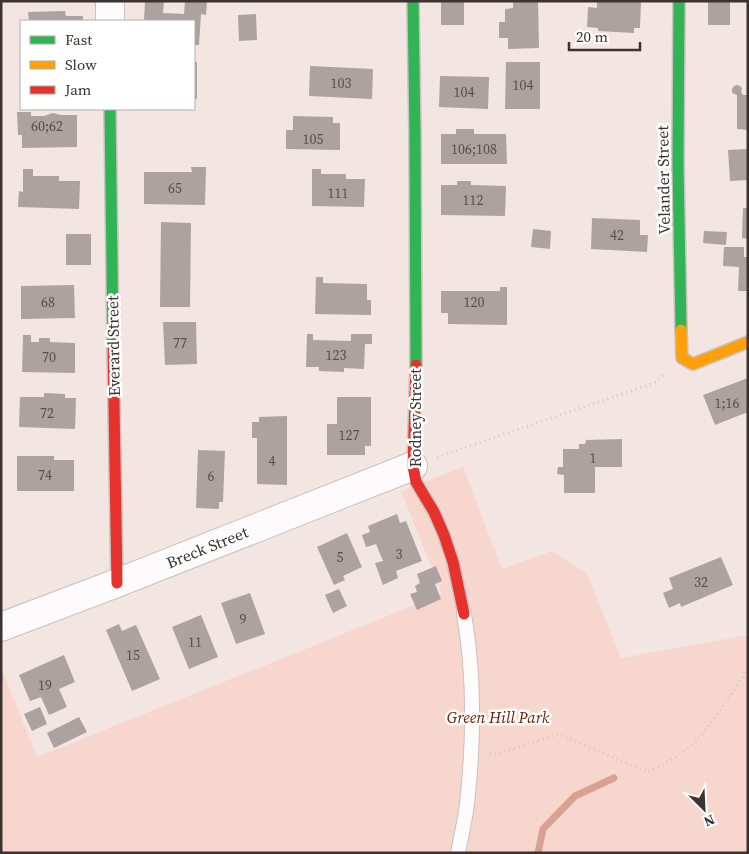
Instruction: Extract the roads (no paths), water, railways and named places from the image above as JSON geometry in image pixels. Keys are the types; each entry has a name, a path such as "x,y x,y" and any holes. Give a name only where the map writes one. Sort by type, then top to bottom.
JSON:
{"street":[{"path":"110,1 110,20"},
{"name":"Rodney Street","path":"412,1 416,321 413,466 416,482 434,512 444,535 453,562 464,614"},
{"name":"Velander Street","path":"679,1 678,165 682,358 693,364 748,342"},
{"name":"Everard Street","path":"110,110 116,583"},
{"name":"Breck Street","path":"1,627 413,466"}],"lane":[{"name":"Rodney Street","path":"458,853 467,805 472,733 472,680 464,614"}],"waterway":[{"path":"538,853 543,829 575,796 614,778"}],"park label":[{"name":"Green Hill Park","path":"498,717"}]}
